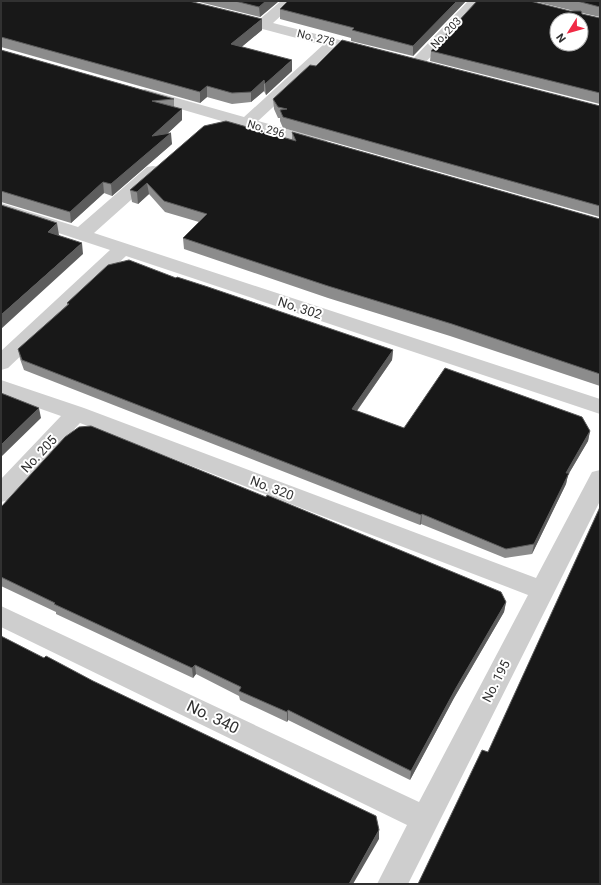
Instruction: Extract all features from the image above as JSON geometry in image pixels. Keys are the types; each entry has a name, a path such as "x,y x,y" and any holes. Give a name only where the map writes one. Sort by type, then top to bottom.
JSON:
{"street":[{"path":"262,25 290,1"},
{"name":"No. 203","path":"416,64 476,1"},
{"name":"No. 278","path":"217,13 378,54"},
{"path":"247,123 334,43"},
{"path":"401,60 431,68"},
{"name":"No. 296","path":"128,89 211,120 247,123 332,148"},
{"path":"80,235 163,162"},
{"name":"No. 302","path":"1,208 600,407"},
{"path":"1,363 122,249"},
{"name":"No. 320","path":"1,387 542,590"},
{"name":"No. 205","path":"1,494 76,414"},
{"name":"No. 195","path":"392,884 600,478"},
{"name":"No. 340","path":"1,616 425,819"}],"building":[{"path":"1,1 189,1 262,19 231,44 292,60 265,84 264,80 251,92 232,93 207,86 200,92 1,37"},
{"path":"235,1 266,1 259,7"},
{"path":"288,1 457,1 413,46 352,30 354,28 280,9"},
{"path":"477,1 530,1 570,11 581,11 549,12 549,52 589,52 589,16 600,18 600,93 431,51"},
{"path":"577,1 600,1 600,7"},
{"path":"342,40 600,106 600,206 283,117 280,110 287,109 278,107 273,99 310,65 316,66"},
{"path":"1,50 174,99 152,101 182,109 152,136 171,133 111,184 103,182 70,212 1,191"},
{"path":"226,121 296,141 292,132 600,219 600,374 452,324 328,286 183,238 207,214 164,201 147,183 137,192 130,190 204,126"},
{"path":"1,205 57,223 48,232 82,243 1,315"},
{"path":"129,260 176,278 177,277 208,287 393,350 352,409 404,428 445,368 582,417 590,431 566,473 569,473 534,544 506,549 422,514 421,515 22,360 18,349 69,304 67,303 108,265"},
{"path":"1,393 39,408 1,445"},
{"path":"91,426 266,497 267,495 501,592 506,602 456,688 411,771 288,710 287,712 239,691 241,687 195,665 192,668 54,604 55,603 1,577 1,507 65,437 79,427"},
{"path":"600,507 600,884 418,884 482,750 488,752"},
{"path":"1,636 44,658 46,656 93,681 376,816 379,830 349,884 1,884"}]}
